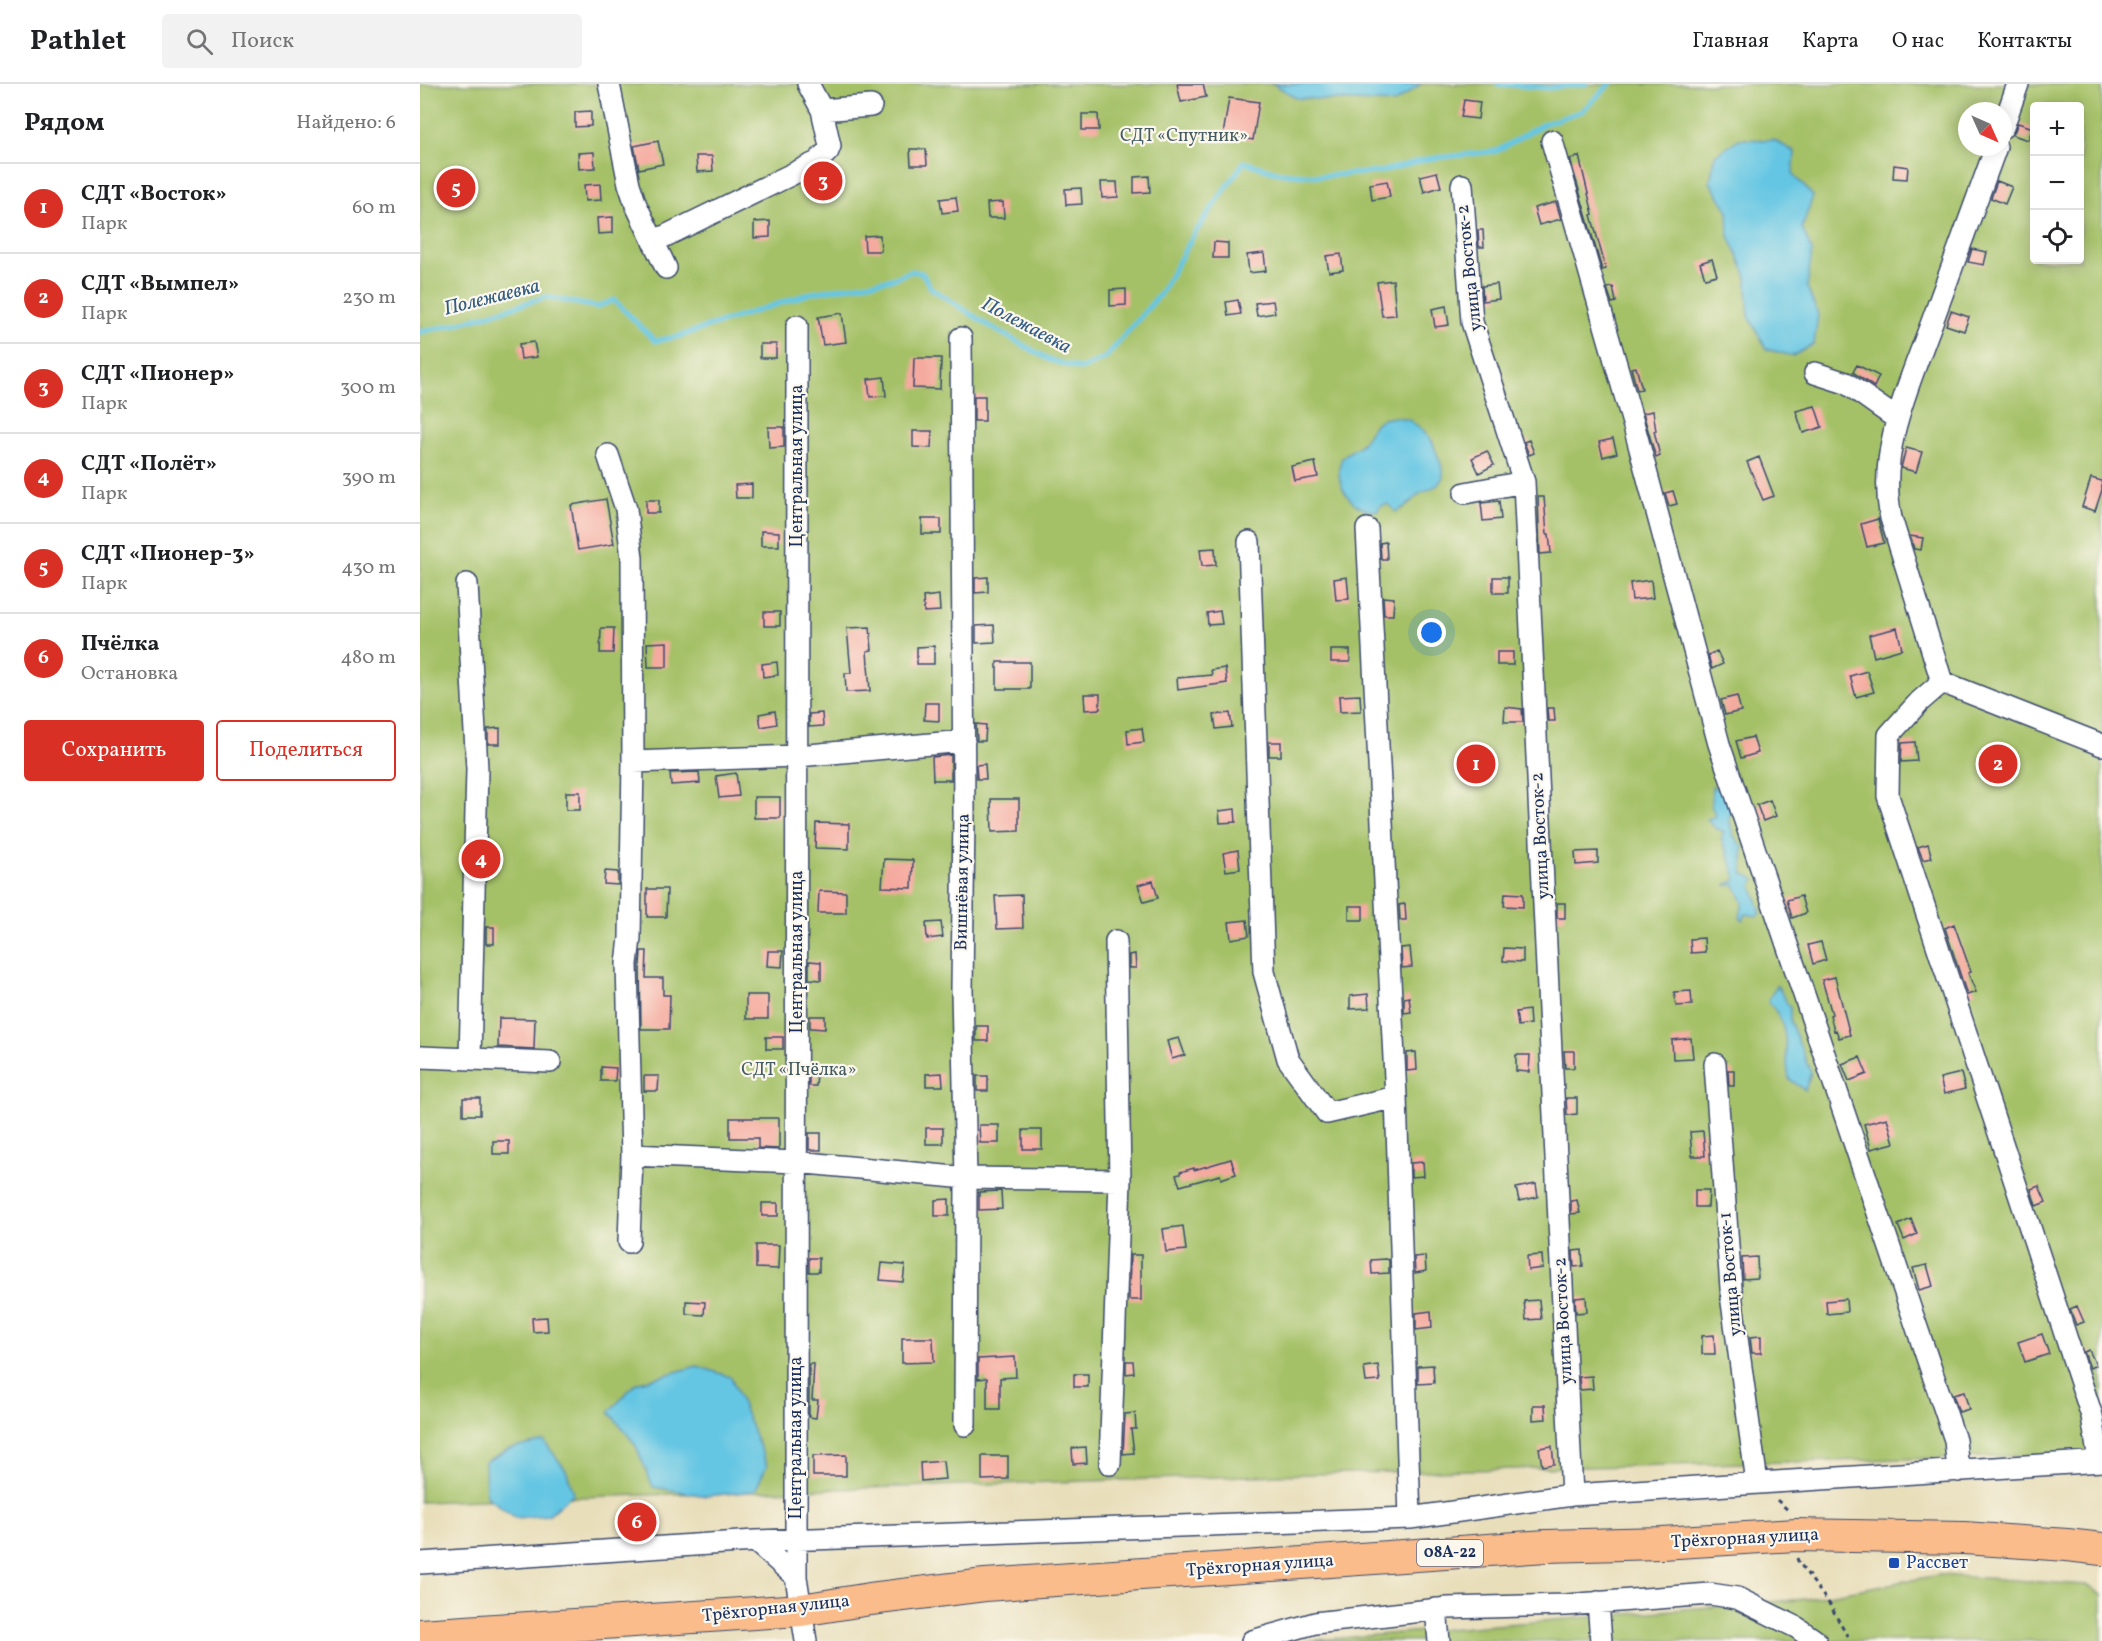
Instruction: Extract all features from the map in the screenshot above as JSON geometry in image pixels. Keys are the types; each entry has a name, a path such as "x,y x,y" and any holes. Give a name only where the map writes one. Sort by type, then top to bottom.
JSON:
{"highway":[{"name":"Трёхгорная улица","path":"420,1635 801,1610 985,1585 1546,1546 1661,1543 1796,1535 1964,1538 2102,1549"}],"street":[{"path":"609,84 629,184 666,268"},
{"path":"653,242 817,162 828,151 830,146 822,110 808,84"},
{"path":"2012,102 2018,84"},
{"path":"822,110 871,106"},
{"path":"1552,141 1638,441 1719,744 1955,1440 1958,1471"},
{"path":"1942,682 1891,518 1887,500 1887,473 1897,419 1993,156"},
{"name":"улица Восток-2","path":"1462,185 1472,322 1524,482 1572,1495"},
{"name":"Центральная улица","path":"796,326 798,756 795,1162 796,1577 806,1641"},
{"name":"Вишнёвая улица","path":"961,338 964,741 962,990 966,1178 965,1425"},
{"path":"1815,373 1824,374 1846,383 1897,419"},
{"path":"608,455 622,495 630,531 633,566 633,762 630,938 627,964 632,1155 629,1242"},
{"path":"1465,493 1524,482"},
{"path":"1367,530 1396,1097 1410,1518"},
{"path":"1250,542 1263,972 1287,1059 1327,1113 1396,1097"},
{"path":"467,584 477,769 470,1059"},
{"path":"1942,682 2102,745"},
{"path":"420,1563 796,1539 1410,1518 1572,1495 2100,1461 2092,1416 1888,796 1889,735 1919,702 1942,682"},
{"path":"633,762 798,756 964,741"},
{"path":"1110,1464 1120,1180 1116,941"},
{"path":"420,1057 550,1062"},
{"name":"улица Восток-1","path":"1715,1064 1732,1302 1757,1483"},
{"path":"632,1155 795,1162 966,1178 1120,1180"},
{"path":"756,1541 796,1577"},
{"path":"1252,1641 1315,1623 1436,1609 1598,1602 1710,1594 1737,1598 1792,1634 1816,1641"},
{"path":"1598,1602 1601,1641"},
{"path":"1436,1609 1439,1641"}],"green space":[{"path":"420,84 2102,84 2102,1454 1312,1474 420,1502"},
{"path":"1939,1575 2086,1585 2102,1595 2102,1641 1305,1641 1806,1599"}],"water":[{"path":"1274,84 1421,84 1394,103 1296,98"},
{"path":"1739,139 1774,140 1795,152 1793,174 1813,196 1802,228 1812,251 1807,287 1818,315 1814,344 1793,356 1766,349 1749,316 1746,274 1729,236 1728,211 1710,182 1715,155"},
{"path":"1395,417 1409,420 1423,430 1432,441 1443,470 1443,477 1438,485 1419,494 1408,505 1396,512 1388,504 1380,506 1378,511 1369,510 1354,503 1343,490 1339,473 1341,460 1362,443 1377,422"},
{"path":"1712,786 1726,793 1733,809 1729,818 1733,835 1743,847 1743,873 1755,879 1752,885 1761,913 1757,916 1746,914 1743,920 1740,918 1743,902 1735,885 1725,885 1737,880 1721,839 1724,832 1715,828 1707,819 1716,816 1711,805"},
{"path":"1777,985 1790,1008 1790,1021 1811,1073 1805,1090 1789,1079 1784,1029 1776,1011 1768,1001"},
{"path":"697,1366 731,1377 767,1465 755,1491 706,1496 653,1487 635,1444 609,1412 636,1383"},
{"path":"544,1441 566,1470 574,1493 548,1515 516,1518 486,1496 485,1462 509,1449"}],"building":[{"path":"1177,84 1203,84 1206,97 1181,102"},
{"path":"1229,98 1259,102 1253,140 1223,135"},
{"path":"1464,100 1480,102 1478,119 1461,117"},
{"path":"591,111 591,126 575,127 575,112"},
{"path":"1082,114 1098,114 1099,130 1082,130"},
{"path":"2018,123 2030,127 2028,140 2013,135"},
{"path":"658,141 663,164 639,169 634,146"},
{"path":"910,149 926,149 927,165 911,165"},
{"path":"594,152 595,168 579,169 578,153"},
{"path":"696,156 712,156 713,171 697,172"},
{"path":"1579,156 1593,214 1591,215 1606,269 1602,270 1570,159"},
{"path":"1894,165 1908,167 1907,179 1893,178"},
{"path":"1437,172 1441,187 1424,192 1420,176"},
{"path":"1149,176 1150,192 1134,193 1134,177"},
{"path":"1387,181 1390,197 1372,200 1370,184"},
{"path":"1997,181 2012,187 2005,204 1991,198"},
{"path":"1101,182 1117,182 1118,197 1102,198"},
{"path":"600,184 601,200 585,201 584,185"},
{"path":"1081,188 1082,204 1066,205 1065,189"},
{"path":"956,197 958,211 942,213 940,199"},
{"path":"1003,202 1004,218 988,218 987,203"},
{"path":"1556,202 1561,219 1539,225 1534,208"},
{"path":"613,217 613,233 598,234 597,218"},
{"path":"770,221 770,237 754,238 754,222"},
{"path":"1478,230 1483,230 1484,247 1479,247"},
{"path":"880,235 881,251 865,251 864,236"},
{"path":"1214,242 1228,243 1228,258 1213,258"},
{"path":"1972,249 1987,252 1984,265 1968,262"},
{"path":"1264,253 1266,271 1249,273 1247,255"},
{"path":"1341,254 1343,270 1329,272 1326,256"},
{"path":"1712,259 1717,275 1705,278 1700,263"},
{"path":"1393,280 1396,315 1382,316 1377,282"},
{"path":"1497,284 1499,299 1483,301 1482,286"},
{"path":"1613,287 1616,302 1612,303 1607,288"},
{"path":"1126,289 1126,305 1110,306 1110,290"},
{"path":"1238,300 1241,314 1228,316 1226,302"},
{"path":"1273,301 1275,313 1257,316 1255,303"},
{"path":"1446,306 1449,325 1435,327 1432,309"},
{"path":"1951,311 1969,317 1964,331 1946,325"},
{"path":"842,313 846,342 823,345 818,317"},
{"path":"534,342 537,357 521,359 519,344"},
{"path":"760,344 776,344 776,358 760,358"},
{"path":"914,358 941,358 940,389 913,388"},
{"path":"1857,365 1879,376 1874,387 1853,372"},
{"path":"1636,367 1642,389 1637,390 1631,368"},
{"path":"884,377 886,396 870,397 868,379"},
{"path":"974,396 985,396 985,421 974,421"},
{"path":"1815,406 1822,427 1803,433 1796,411"},
{"path":"1653,411 1656,431 1654,431 1660,456 1656,458 1643,413"},
{"path":"768,427 784,427 784,447 769,448"},
{"path":"913,431 932,431 931,448 913,447"},
{"path":"1613,439 1617,453 1603,457 1599,442"},
{"path":"1529,440 1534,453 1529,455 1524,442"},
{"path":"1906,448 1922,452 1916,472 1901,468"},
{"path":"1487,451 1494,465 1479,473 1472,458"},
{"path":"1759,457 1774,496 1763,500 1747,462"},
{"path":"1315,462 1318,477 1295,481 1292,467"},
{"path":"2091,478 2102,481 2102,490 2095,511 2082,507"},
{"path":"752,484 752,498 736,498 735,485"},
{"path":"1673,491 1677,504 1669,506 1665,493"},
{"path":"1538,497 1544,497 1551,553 1540,554"},
{"path":"606,499 614,544 578,550 571,505"},
{"path":"646,500 659,500 659,513 646,513"},
{"path":"1499,501 1501,519 1483,521 1481,503"},
{"path":"922,519 941,519 941,534 922,534"},
{"path":"1878,519 1884,543 1867,547 1861,524"},
{"path":"761,531 779,532 779,546 761,546"},
{"path":"1910,536 1923,538 1921,550 1914,549"},
{"path":"1386,542 1387,559 1381,559 1380,543"},
{"path":"1215,548 1216,565 1202,566 1200,549"},
{"path":"988,577 988,592 975,593 975,578"},
{"path":"1347,577 1349,599 1336,600 1334,579"},
{"path":"1493,577 1508,577 1508,593 1493,593"},
{"path":"1651,580 1653,598 1632,600 1630,583"},
{"path":"939,595 940,611 924,612 923,597"},
{"path":"1383,597 1394,598 1393,615 1384,615"},
{"path":"1220,611 1222,624 1208,625 1207,613"},
{"path":"764,612 780,612 780,626 764,626"},
{"path":"994,625 995,642 976,643 976,626"},
{"path":"870,627 872,650 867,651 870,691 846,692 845,673 851,673 847,628"},
{"path":"601,628 614,628 613,653 600,653"},
{"path":"1897,628 1902,649 1874,657 1869,635"},
{"path":"667,642 667,667 648,667 647,643"},
{"path":"934,646 934,664 917,664 917,647"},
{"path":"1331,650 1350,650 1350,662 1331,662"},
{"path":"1717,651 1723,664 1712,669 1708,655"},
{"path":"1497,652 1513,652 1513,665 1497,665"},
{"path":"777,662 778,675 763,677 762,664"},
{"path":"997,662 1030,662 1030,689 997,689"},
{"path":"1225,668 1227,683 1178,690 1177,678 1212,675 1211,670"},
{"path":"1867,671 1874,692 1856,697 1850,676"},
{"path":"1084,694 1100,694 1100,709 1085,710"},
{"path":"1360,695 1361,711 1340,712 1339,696"},
{"path":"1737,696 1741,711 1725,715 1721,700"},
{"path":"925,703 939,703 939,721 924,720"},
{"path":"1505,707 1522,709 1523,722 1504,722"},
{"path":"1547,708 1554,708 1555,721 1548,721"},
{"path":"775,711 777,724 761,727 759,714"},
{"path":"822,713 823,726 809,727 809,714"},
{"path":"1230,713 1232,727 1216,729 1214,715"},
{"path":"976,724 986,725 985,741 977,741"},
{"path":"500,728 500,744 488,744 488,729"},
{"path":"1142,728 1144,742 1128,744 1127,730"},
{"path":"1753,737 1758,753 1741,758 1736,741"},
{"path":"1269,742 1281,742 1281,756 1269,756"},
{"path":"1915,742 1917,761 1901,762 1902,743"},
{"path":"951,755 951,780 933,780 932,757"},
{"path":"985,764 986,779 977,779 976,765"},
{"path":"699,772 700,783 671,785 670,773"},
{"path":"736,773 739,796 719,798 716,776"},
{"path":"566,792 580,792 580,810 566,810"},
{"path":"754,797 780,797 780,818 754,818"},
{"path":"991,799 1019,799 1019,831 992,832"},
{"path":"1770,800 1776,816 1763,821 1757,805"},
{"path":"1235,809 1236,822 1220,823 1219,811"},
{"path":"816,823 849,824 849,849 815,848"},
{"path":"1928,844 1932,858 1923,860 1918,847"},
{"path":"1238,850 1240,869 1226,871 1223,853"},
{"path":"1598,851 1598,863 1576,865 1575,852"},
{"path":"884,859 913,860 912,888 882,887"},
{"path":"605,871 618,872 618,885 604,884"},
{"path":"1153,881 1158,898 1144,902 1138,885"},
{"path":"647,889 667,889 666,917 647,917"},
{"path":"819,891 846,892 846,913 818,913"},
{"path":"1505,893 1523,894 1523,907 1504,906"},
{"path":"1022,895 1023,928 997,929 995,896"},
{"path":"1801,896 1806,913 1792,918 1787,900"},
{"path":"1557,903 1565,903 1565,918 1557,918"},
{"path":"1405,904 1406,920 1400,920 1399,905"},
{"path":"1349,906 1363,906 1363,920 1349,920"},
{"path":"1247,920 1249,936 1231,939 1229,922"},
{"path":"941,922 943,937 927,939 926,923"},
{"path":"1954,924 1976,992 1967,995 1945,928"},
{"path":"486,927 494,927 494,944 486,944"},
{"path":"1704,938 1705,952 1691,953 1690,939"},
{"path":"1821,942 1826,960 1813,964 1808,945"},
{"path":"1410,947 1412,967 1402,968 1401,948"},
{"path":"1504,948 1523,949 1523,962 1503,961"},
{"path":"641,951 647,951 646,978 663,978 663,995 670,995 669,1029 641,1029"},
{"path":"768,951 783,951 782,967 767,966"},
{"path":"1135,954 1136,968 1129,968 1129,955"},
{"path":"809,961 821,962 821,980 809,979"},
{"path":"1835,977 1850,1035 1839,1038 1836,1030 1834,1031 1830,1015 1832,1014 1822,980"},
{"path":"1691,991 1692,1005 1676,1006 1674,992"},
{"path":"1368,994 1369,1008 1350,1009 1350,996"},
{"path":"746,995 768,995 768,1019 746,1019"},
{"path":"1409,997 1411,1012 1404,1013 1404,998"},
{"path":"1529,1010 1530,1024 1518,1026 1516,1012"},
{"path":"810,1016 825,1016 825,1029 810,1028"},
{"path":"499,1018 535,1019 534,1049 498,1047"},
{"path":"976,1026 988,1026 988,1041 976,1041"},
{"path":"766,1037 783,1037 783,1049 766,1049"},
{"path":"1179,1038 1185,1055 1172,1059 1167,1041"},
{"path":"1691,1038 1693,1058 1673,1059 1672,1040"},
{"path":"1564,1051 1574,1051 1574,1068 1565,1068"},
{"path":"1416,1052 1417,1070 1407,1071 1407,1053"},
{"path":"1516,1055 1530,1055 1529,1072 1516,1071"},
{"path":"1860,1057 1867,1074 1849,1081 1842,1064"},
{"path":"601,1067 616,1068 615,1081 601,1081"},
{"path":"1728,1070 1734,1070 1734,1086 1729,1086"},
{"path":"942,1073 943,1086 926,1086 926,1074"},
{"path":"1961,1073 1965,1089 1944,1094 1940,1078"},
{"path":"809,1074 817,1074 816,1086 809,1086"},
{"path":"644,1076 659,1076 658,1091 644,1091"},
{"path":"977,1076 988,1076 988,1091 977,1091"},
{"path":"463,1098 480,1098 480,1115 463,1115"},
{"path":"1566,1098 1577,1098 1577,1114 1567,1115"},
{"path":"730,1118 779,1118 779,1149 758,1148 758,1138 730,1138"},
{"path":"1887,1118 1894,1143 1871,1149 1864,1124"},
{"path":"979,1125 999,1125 999,1143 980,1143"},
{"path":"926,1128 943,1128 943,1144 926,1144"},
{"path":"1023,1130 1042,1130 1042,1149 1023,1149"},
{"path":"1703,1131 1705,1156 1692,1156 1690,1132"},
{"path":"809,1133 821,1133 821,1150 809,1150"},
{"path":"493,1141 509,1141 509,1154 493,1154"},
{"path":"1231,1159 1236,1174 1221,1179 1220,1175 1180,1186 1176,1175 1180,1172"},
{"path":"1423,1162 1424,1176 1411,1177 1411,1163"},
{"path":"1536,1184 1538,1197 1519,1201 1516,1188"},
{"path":"2039,1186 2046,1202 2036,1206 2031,1189"},
{"path":"1695,1190 1709,1190 1708,1207 1695,1207"},
{"path":"1001,1191 1002,1209 979,1210 979,1192"},
{"path":"949,1199 949,1216 935,1216 935,1200"},
{"path":"1577,1200 1580,1213 1571,1214 1571,1201"},
{"path":"762,1203 778,1203 778,1216 762,1216"},
{"path":"1911,1219 1917,1234 1904,1240 1898,1225"},
{"path":"1183,1226 1186,1250 1166,1252 1163,1229"},
{"path":"756,1245 779,1245 778,1269 756,1268"},
{"path":"1582,1250 1583,1266 1574,1267 1573,1251"},
{"path":"1130,1255 1141,1255 1141,1300 1129,1300"},
{"path":"1542,1255 1543,1268 1528,1270 1527,1256"},
{"path":"1425,1256 1426,1271 1415,1273 1414,1257"},
{"path":"1757,1257 1758,1278 1743,1279 1742,1258"},
{"path":"809,1258 819,1258 819,1272 809,1272"},
{"path":"1371,1260 1389,1260 1389,1273 1372,1274"},
{"path":"882,1263 905,1265 903,1282 880,1280"},
{"path":"1927,1265 1933,1286 1919,1290 1913,1268"},
{"path":"1586,1297 1587,1312 1576,1313 1575,1298"},
{"path":"1846,1299 1847,1312 1827,1314 1826,1301"},
{"path":"1539,1300 1541,1319 1526,1320 1524,1301"},
{"path":"686,1301 705,1302 704,1315 686,1314"},
{"path":"2077,1306 2084,1322 2076,1325 2070,1309"},
{"path":"1431,1311 1432,1328 1416,1330 1416,1313"},
{"path":"547,1317 548,1331 533,1332 532,1318"},
{"path":"2042,1334 2049,1354 2025,1362 2018,1342"},
{"path":"1714,1335 1715,1354 1702,1354 1702,1336"},
{"path":"1761,1336 1761,1353 1752,1353 1750,1337"},
{"path":"902,1338 933,1338 934,1362 902,1363"},
{"path":"2089,1350 2096,1365 2090,1368 2084,1352"},
{"path":"1015,1357 1016,1377 1000,1378 1000,1409 987,1409 987,1378 978,1379 978,1359"},
{"path":"1126,1361 1133,1361 1134,1373 1126,1374"},
{"path":"809,1364 814,1364 812,1400 818,1400 816,1418 809,1417"},
{"path":"1378,1365 1380,1381 1366,1382 1364,1367"},
{"path":"1433,1365 1434,1383 1418,1384 1418,1366"},
{"path":"1074,1374 1088,1374 1088,1387 1074,1387"},
{"path":"1592,1376 1593,1389 1580,1390 1579,1377"},
{"path":"1964,1392 1969,1409 1959,1412 1953,1395"},
{"path":"1533,1405 1545,1405 1546,1419 1533,1420"},
{"path":"1135,1413 1136,1429 1131,1429 1134,1453 1123,1454 1125,1414"},
{"path":"1552,1446 1554,1464 1542,1466 1539,1448"},
{"path":"1086,1447 1087,1463 1073,1464 1072,1448"},
{"path":"846,1455 846,1476 813,1476 813,1456"},
{"path":"982,1456 1008,1456 1008,1479 982,1480"},
{"path":"943,1461 945,1479 921,1481 920,1463"}],"waterway":[{"name":"Полежаевка","path":"1498,84 1548,88 1586,84"},
{"name":"Полежаевка","path":"420,332 457,324 546,297 597,307 614,300 655,341 680,336 811,293 892,279 912,271 922,273 931,288 989,326 1050,360 1081,369 1106,357 1160,294 1194,234 1244,162 1280,173 1320,176 1379,172 1427,159 1497,151 1543,124 1582,111 1610,84"}],"place":[{"name":"СДТ «Пионер»","path":"823,181"},
{"name":"СДТ «Пионер-3»","path":"456,188"},
{"name":"СДТ «Восток»","path":"1476,764"},
{"name":"СДТ «Вымпел»","path":"1998,764"},
{"name":"СДТ «Полёт»","path":"481,859"},
{"name":"Пчёлка","path":"637,1522"},
{"name":"Рассвет","path":"1894,1563"}],"park label":[{"name":"СДТ «Спутник»","path":"1184,136"},
{"name":"СДТ «Пчёлка»","path":"799,1070"}]}
